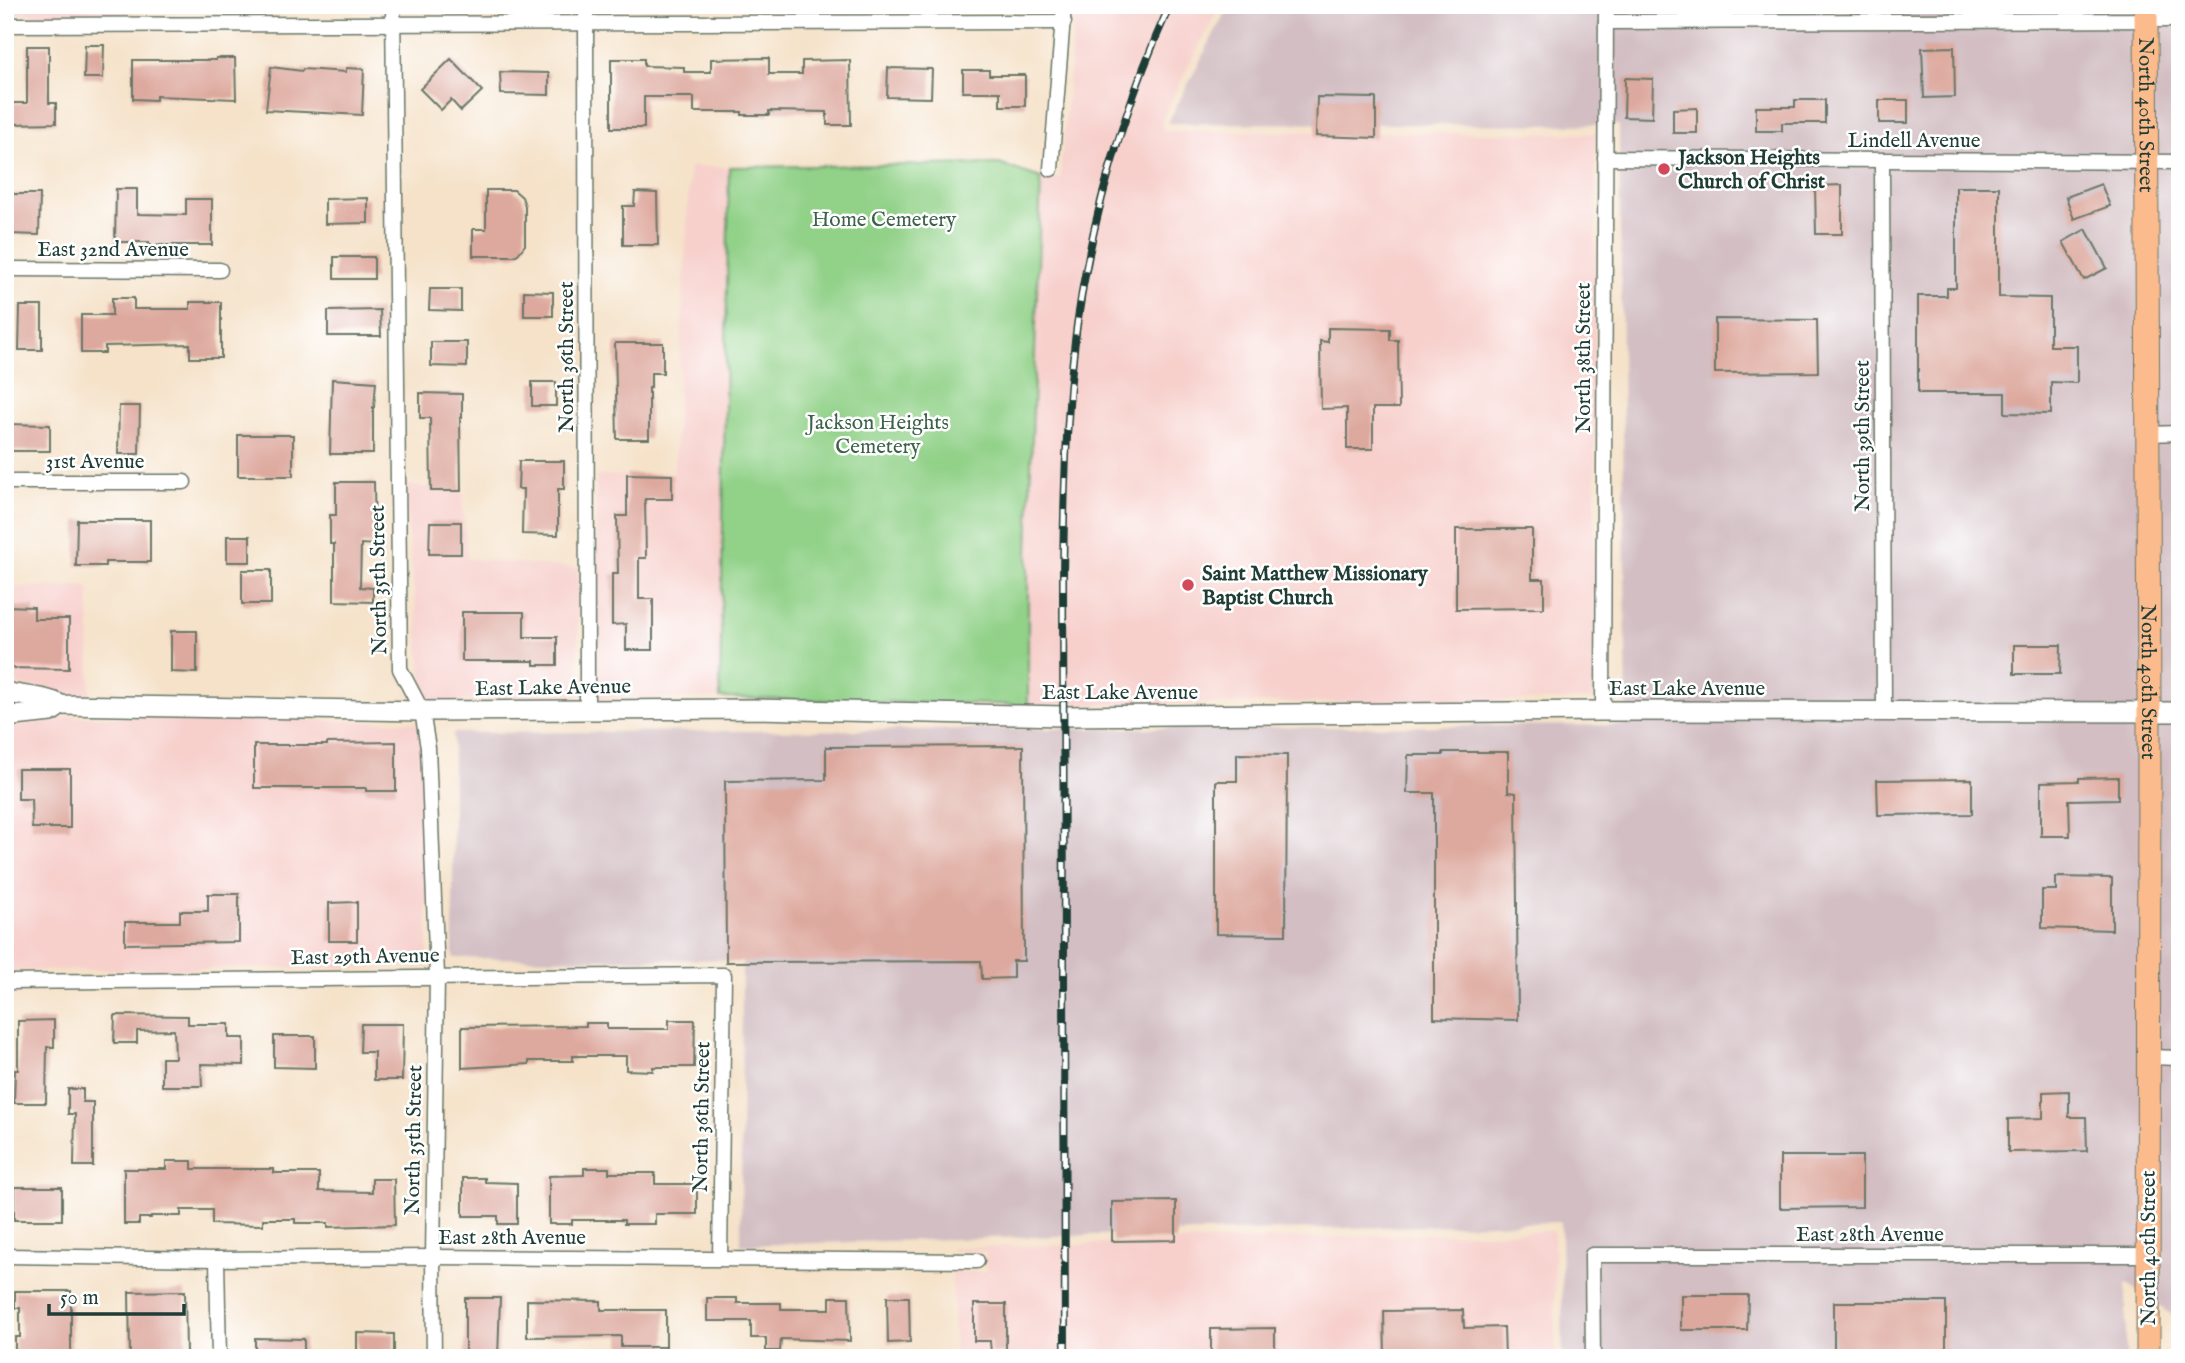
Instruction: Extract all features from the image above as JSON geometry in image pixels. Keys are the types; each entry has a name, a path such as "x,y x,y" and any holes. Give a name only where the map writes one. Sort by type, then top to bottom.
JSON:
{"main road":[{"name":"North 40th Street","path":"2146,12 2148,1358"}],"street":[{"name":"North 35th Street","path":"393,5 400,669 422,711 428,748 437,976 434,1358"},
{"name":"North 36th Street","path":"586,5 587,709"},
{"path":"1051,169 1064,5"},
{"name":"North 38th Street","path":"1603,711 1606,5"},
{"path":"1606,22 2146,12 2180,20"},
{"path":"5,25 1064,22"},
{"name":"Lindell Avenue","path":"1605,158 2180,162"},
{"name":"North 39th Street","path":"1882,161 1884,712"},
{"name":"East 32nd Avenue","path":"5,269 220,270"},
{"path":"2147,434 2180,433"},
{"name":"31st Avenue","path":"5,482 184,482"},
{"name":"East Lake Avenue","path":"5,692 51,699 61,705 422,711 769,709 1063,716 1603,711 2180,712"},
{"name":"East Lake Avenue","path":"5,716 51,712 61,705"},
{"name":"North 36th Street","path":"720,1259 724,975"},
{"name":"East 29th Avenue","path":"5,982 724,975"},
{"path":"2148,1057 2180,1058"},
{"name":"East 28th Avenue","path":"1594,1358 1592,1255 2148,1255"},
{"name":"East 28th Avenue","path":"5,1256 977,1261"},
{"path":"218,1259 219,1358"}],"shaded area":[{"path":"5,5 133,5 133,14 5,14"},
{"path":"1073,5 1220,5 1162,118 1162,128 1168,131 1596,134 1594,700 1028,705 1028,554 1041,178 1060,179"},
{"path":"1229,5 2180,5 2180,1321 2126,1283 2126,1358 1563,1358 1561,1222 741,1245 742,960 453,958 453,733 1627,725 1619,125 1168,123"},
{"path":"690,167 729,167 720,698 597,699 596,476 674,474"},
{"path":"407,485 462,492 467,559 578,568 578,699 427,701 424,695 407,519"},
{"path":"89,586 90,695 66,695 64,691 61,694 52,689 25,687 5,681 5,587"},
{"path":"67,716 416,722 427,747 428,966 5,971 5,728 25,723 51,722 61,717 65,719"},
{"path":"1554,1231 1555,1358 955,1358 952,1271 986,1272 986,1251 952,1251 952,1248"}],"green space":[{"name":"Jackson Heights Cemetery","path":"999,164 1041,178 1028,554 1028,705 720,698 729,167"}],"building":[{"path":"85,45 104,45 103,78 84,78"},
{"path":"27,46 49,46 49,103 56,103 56,123 13,124 13,103 27,103"},
{"path":"1954,47 1955,97 1924,98 1922,48"},
{"path":"235,58 236,99 156,96 156,100 133,99 133,60"},
{"path":"769,58 769,74 802,74 802,61 850,60 851,125 827,125 827,112 769,111 769,115 742,115 742,112 694,112 694,97 644,97 644,128 611,128 611,59 644,59 644,66 684,67 684,72 711,72 711,59"},
{"path":"451,59 482,91 461,111 451,100 441,110 420,89"},
{"path":"271,67 346,72 346,68 364,69 362,115 266,110"},
{"path":"888,68 932,69 931,98 887,97"},
{"path":"963,70 989,70 989,75 1025,75 1025,106 1000,106 1000,92 963,92"},
{"path":"500,72 549,73 549,95 501,94"},
{"path":"1625,78 1653,79 1652,118 1624,117"},
{"path":"1317,97 1376,98 1376,138 1316,136"},
{"path":"1795,100 1825,100 1825,123 1782,123 1782,131 1756,131 1756,107 1795,107"},
{"path":"1879,100 1908,100 1908,123 1879,123"},
{"path":"1697,108 1697,133 1673,133 1673,109"},
{"path":"2101,184 2110,206 2074,219 2066,197"},
{"path":"1842,185 1842,234 1816,234 1815,186"},
{"path":"1956,187 1999,187 1999,297 2050,298 2050,346 2077,346 2077,383 2051,382 2051,414 2005,413 2005,393 1918,393 1918,296 1947,296 1947,288 1956,288"},
{"path":"116,189 137,189 137,214 186,215 186,199 212,199 212,245 115,242"},
{"path":"486,190 514,190 522,197 525,206 525,245 514,256 473,256 473,229 486,229"},
{"path":"635,192 657,193 658,245 623,245 623,206 634,206"},
{"path":"9,194 40,194 39,235 8,234"},
{"path":"368,198 368,223 325,224 325,199"},
{"path":"2086,229 2107,268 2084,280 2063,242"},
{"path":"334,257 374,257 374,279 334,279"},
{"path":"430,289 461,289 461,311 429,310"},
{"path":"524,291 553,292 553,316 524,316"},
{"path":"112,298 134,298 134,309 190,309 190,302 221,302 221,358 190,358 190,344 105,346 105,353 81,353 81,315 112,315"},
{"path":"20,306 42,306 42,350 19,350"},
{"path":"380,310 381,336 328,336 328,311"},
{"path":"1715,319 1817,320 1818,372 1715,373"},
{"path":"1328,328 1390,329 1390,340 1398,340 1399,408 1373,408 1373,449 1347,449 1347,408 1321,409 1320,341 1328,342"},
{"path":"431,342 467,342 467,367 431,366"},
{"path":"615,343 663,343 663,373 651,373 649,439 617,439"},
{"path":"332,379 376,382 373,454 330,454"},
{"path":"532,382 556,382 556,406 532,406"},
{"path":"420,393 462,394 461,491 431,491 430,418 420,418"},
{"path":"119,406 140,406 139,454 118,454"},
{"path":"5,424 50,425 50,451 5,451"},
{"path":"238,435 293,435 293,476 238,476"},
{"path":"519,461 564,461 564,489 558,489 558,535 522,534 523,489 518,489"},
{"path":"627,474 672,475 672,499 645,499 646,558 639,558 639,599 653,599 653,650 626,650 626,624 612,625 612,574 618,574 617,516 627,516"},
{"path":"336,482 374,482 375,545 361,544 360,587 373,588 373,602 334,601 334,544 330,544 330,515 336,515"},
{"path":"77,520 150,520 150,562 105,562 105,566 76,566"},
{"path":"430,522 461,522 461,554 429,554"},
{"path":"1456,529 1532,529 1532,579 1544,579 1544,608 1456,609"},
{"path":"227,536 250,536 250,562 227,562"},
{"path":"242,570 271,570 271,604 242,604"},
{"path":"5,606 34,607 34,619 69,619 69,669 5,668"},
{"path":"462,612 524,612 524,637 557,637 557,665 534,665 534,661 462,661"},
{"path":"171,631 197,631 197,673 171,672"},
{"path":"2014,645 2061,645 2060,674 2014,674"},
{"path":"396,742 396,791 366,791 366,788 254,788 254,745"},
{"path":"1023,746 1024,961 1013,961 1013,978 982,979 981,961 726,962 725,781 826,780 826,747"},
{"path":"1443,752 1508,752 1508,792 1516,793 1518,1020 1434,1018 1434,793 1407,793 1408,755 1443,755"},
{"path":"1237,754 1287,755 1286,935 1216,934 1216,781 1237,781"},
{"path":"18,769 70,769 70,828 32,828 31,799 18,799"},
{"path":"2118,777 2118,799 2069,800 2070,836 2041,836 2041,782"},
{"path":"1972,779 1972,814 1878,815 1877,780"},
{"path":"2056,877 2112,878 2112,930 2042,928 2042,890 2056,890"},
{"path":"208,894 239,894 239,942 125,944 125,922 180,922 180,911 208,911"},
{"path":"357,902 357,941 329,941 329,903"},
{"path":"115,1015 188,1016 188,1024 229,1024 229,1038 244,1038 244,1065 201,1064 202,1086 162,1086 162,1058 175,1058 174,1030 137,1031 137,1043 114,1043"},
{"path":"54,1020 54,1047 47,1047 46,1103 14,1103 15,1070 18,1070 18,1021"},
{"path":"669,1020 695,1020 694,1067 653,1067 653,1071 626,1070 626,1056 573,1056 573,1061 529,1061 529,1064 462,1068 462,1027 586,1026 586,1023 607,1023 607,1029 669,1029"},
{"path":"361,1024 403,1024 402,1080 374,1080 374,1052 360,1052"},
{"path":"274,1036 315,1036 315,1068 274,1067"},
{"path":"68,1089 83,1089 83,1102 93,1102 93,1166 74,1166 75,1114 68,1114"},
{"path":"2069,1091 2069,1117 2086,1117 2087,1151 2008,1152 2008,1119 2043,1118 2043,1092"},
{"path":"1780,1156 1862,1156 1862,1207 1780,1208"},
{"path":"166,1161 192,1161 192,1169 274,1169 274,1173 319,1173 319,1191 372,1192 372,1179 394,1179 395,1225 328,1227 328,1223 295,1223 295,1219 263,1219 263,1225 212,1224 212,1210 181,1210 181,1216 151,1216 139,1218 139,1224 124,1224 124,1169 166,1169"},
{"path":"584,1168 609,1168 609,1173 655,1173 655,1184 697,1184 697,1214 655,1214 655,1224 624,1224 624,1220 572,1220 572,1224 549,1224 549,1176 584,1175"},
{"path":"463,1178 517,1183 517,1224 498,1224 498,1216 463,1216"},
{"path":"14,1187 62,1187 62,1220 14,1220"},
{"path":"1176,1201 1176,1240 1112,1241 1112,1202"},
{"path":"15,1291 71,1291 71,1358 20,1358 20,1353 15,1353 15,1337 20,1337 20,1308 15,1308"},
{"path":"185,1291 186,1354 181,1354 181,1358 130,1358 129,1292"},
{"path":"1681,1295 1748,1295 1747,1330 1681,1330"},
{"path":"830,1297 849,1297 850,1341 781,1339 780,1351 766,1351 766,1338 751,1338 751,1321 707,1321 707,1298 737,1298 737,1303 781,1303 781,1309 830,1309"},
{"path":"887,1297 909,1297 910,1342 888,1343"},
{"path":"465,1298 500,1298 498,1358 465,1358"},
{"path":"527,1300 601,1301 601,1310 666,1310 666,1347 621,1347 621,1336 527,1337"},
{"path":"1834,1302 1946,1302 1946,1352 1934,1352 1934,1358 1834,1358"},
{"path":"974,1304 1006,1304 1006,1353 991,1353 990,1341 974,1341"},
{"path":"1463,1310 1464,1328 1504,1327 1505,1358 1385,1358 1384,1311"},
{"path":"1275,1328 1275,1358 1211,1358 1211,1329"},
{"path":"357,1333 394,1334 394,1358 357,1358"},
{"path":"255,1338 304,1339 304,1358 255,1358"}],"railway":[{"path":"1065,1358 1063,578 1070,388 1083,284 1101,202 1138,82 1170,5"}],"place":[{"name":"Jackson Heights Church of Christ","path":"1664,169"},
{"name":"Saint Matthew Missionary Baptist Church","path":"1188,585"}],"park label":[{"name":"Home Cemetery","path":"884,219"}]}
